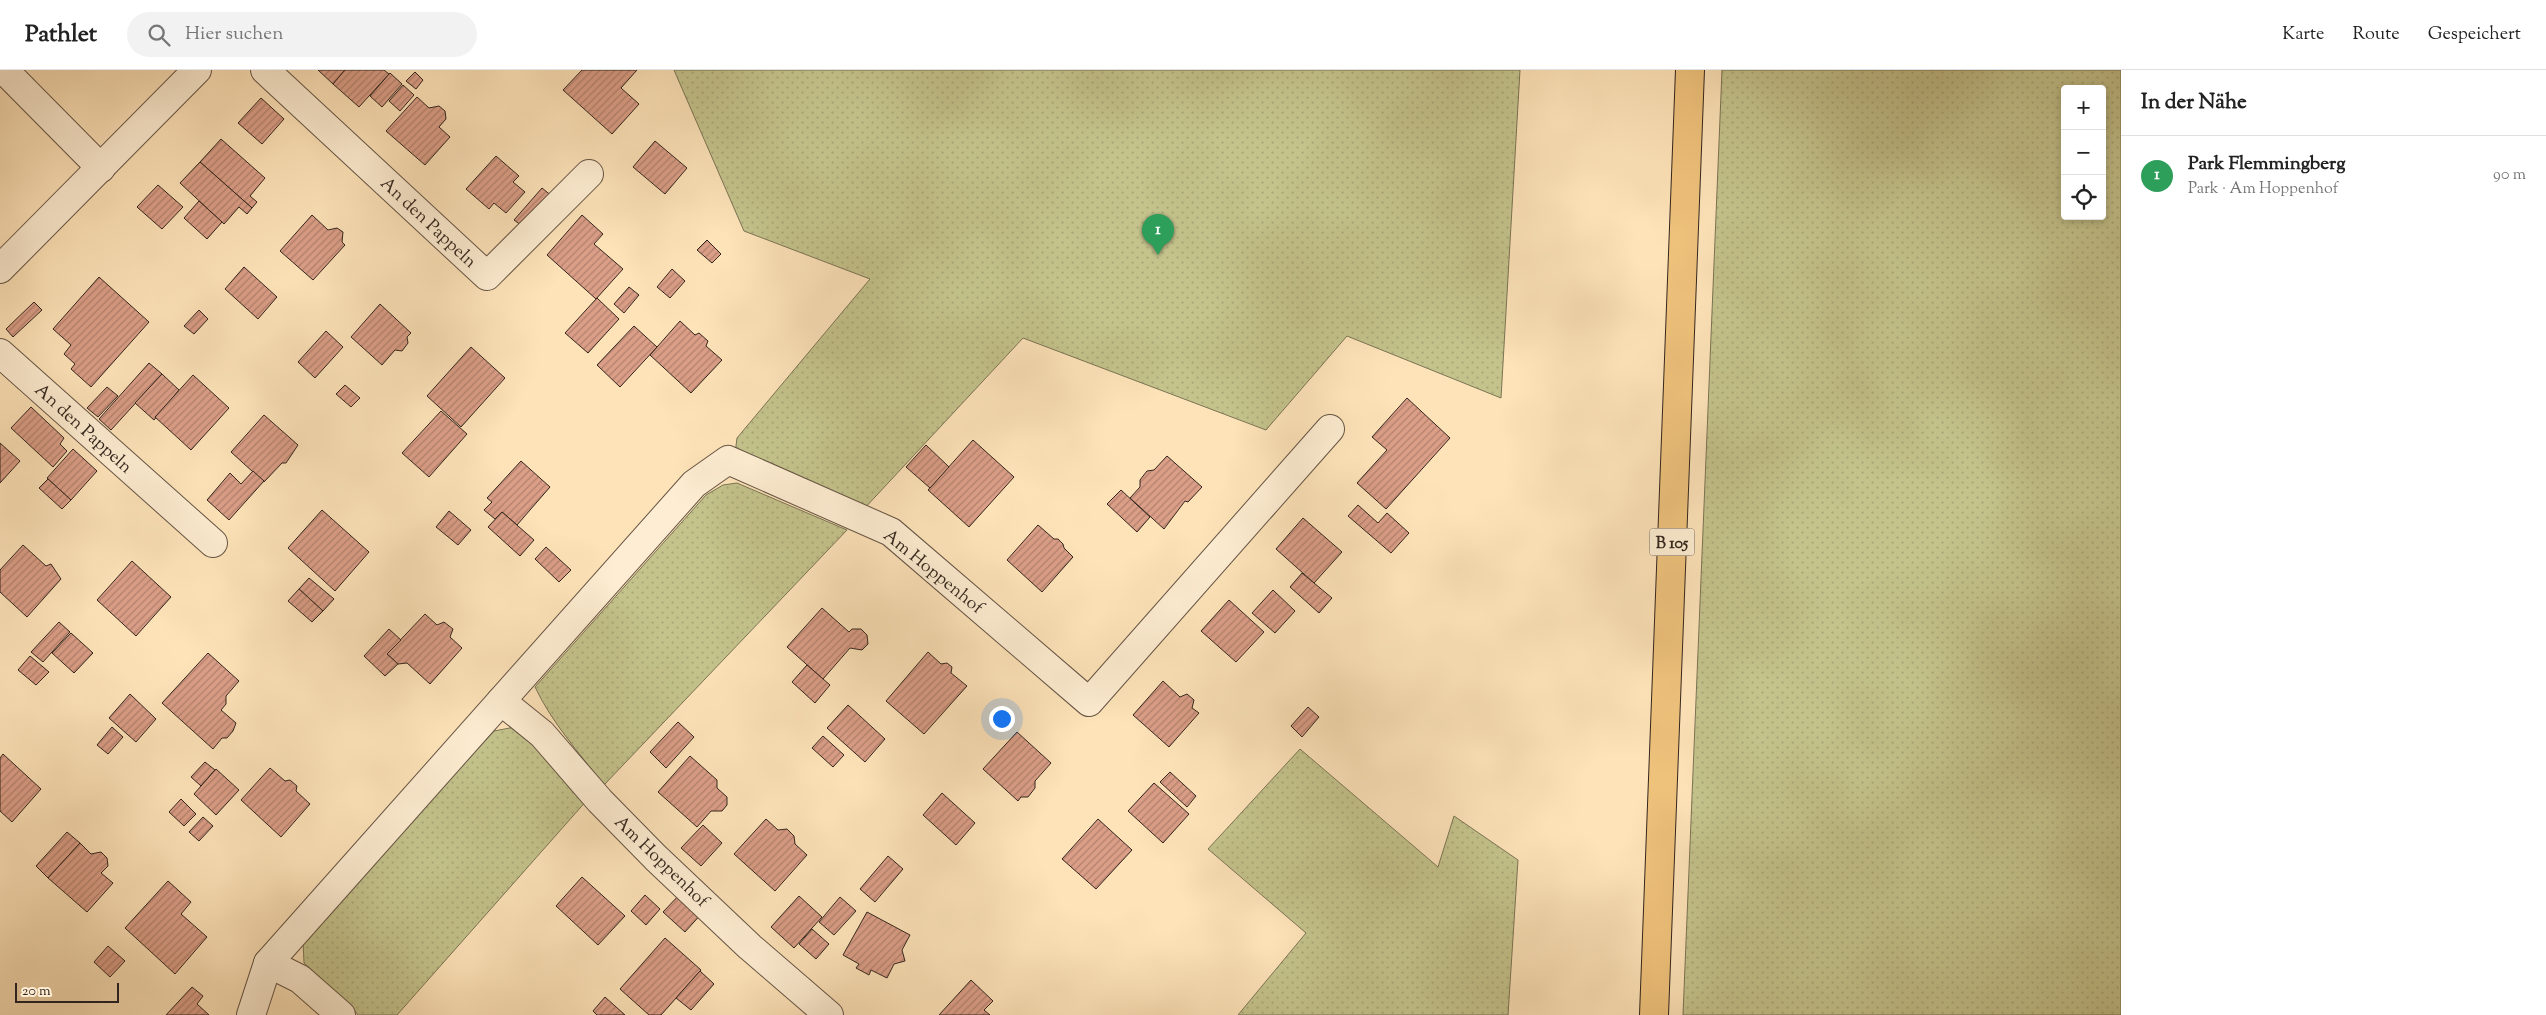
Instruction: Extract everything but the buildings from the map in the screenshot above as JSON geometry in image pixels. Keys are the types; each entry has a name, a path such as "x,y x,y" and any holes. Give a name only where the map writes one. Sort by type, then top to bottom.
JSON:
{"highway":[{"name":"B 105","path":"1654,1015 1690,70"}],"street":[{"path":"4,70 102,168"},
{"path":"0,268 102,168 197,70"},
{"name":"An den Pappeln","path":"265,70 487,276 589,174"},
{"name":"An den Pappeln","path":"0,353 213,543"},
{"name":"Am Hoppenhof","path":"252,1015 268,963 694,484 728,460 891,532 1088,702 1330,429"},
{"name":"Am Hoppenhof","path":"501,701 542,734 600,801 656,858 750,947 829,1015"},
{"path":"268,963 300,980 341,1015"}],"shaded area":[{"path":"674,70 1520,70 1501,398 1347,336 1266,430 1023,338 862,511 735,454 737,438 870,279 744,231"},
{"path":"1722,70 2121,70 2121,1015 1683,1015"},
{"path":"737,483 847,530 604,785 558,726 535,687 706,495 723,485"},
{"path":"515,727 528,732 588,799 397,1015 358,1015 351,1006 304,963 303,940 494,731"},
{"path":"1300,749 1438,867 1454,816 1518,860 1508,1015 1238,1015 1306,933 1208,849"}],"place":[{"name":"Park Flemmingberg","path":"1158,255"}]}
